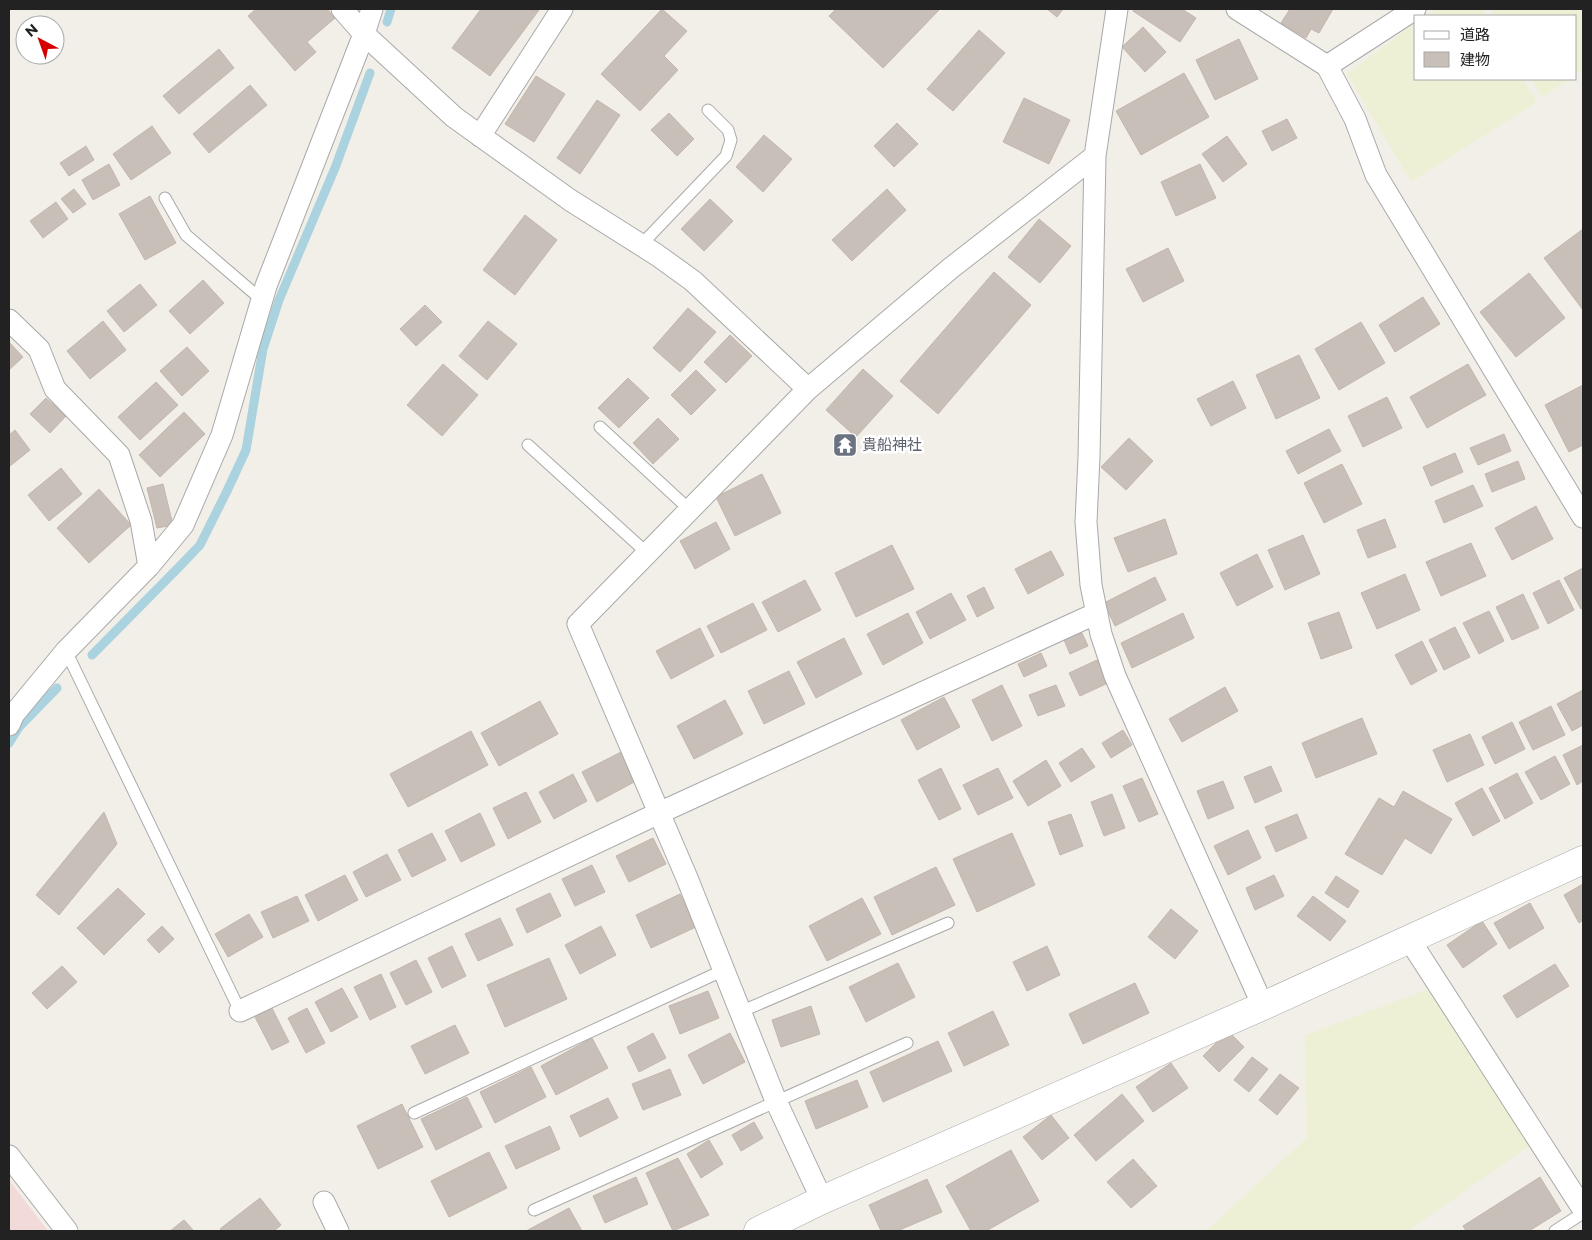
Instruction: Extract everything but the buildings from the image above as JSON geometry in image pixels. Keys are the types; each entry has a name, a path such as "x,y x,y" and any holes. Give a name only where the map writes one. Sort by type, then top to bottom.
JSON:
{"street":[{"path":"342,9 364,34 454,117 570,200 693,282 808,389"},
{"path":"9,725 14,714 66,651 149,566 182,525 222,436 266,286 372,9"},
{"path":"480,136 562,9"},
{"path":"1116,9 1095,156 1090,457 1086,522 1091,585 1102,634 1116,676 1263,1006"},
{"path":"1238,9 1327,66 1355,119 1376,175 1583,517"},
{"path":"1327,66 1415,9"},
{"path":"822,1200 776,1101 688,878 578,624 808,389 951,268 1095,156"},
{"path":"9,320 39,349 55,389 119,455 141,521 149,566"},
{"path":"240,1011 660,813 1097,613"},
{"path":"758,1231 822,1200 1263,1006 1583,860"},
{"path":"1409,939 1583,1209"},
{"path":"9,1156 68,1231"},
{"path":"324,1202 338,1231"}],"lane":[{"path":"641,246 726,156 732,140 728,130 708,110"},
{"path":"165,198 186,235 262,300"},
{"path":"600,427 690,510"},
{"path":"528,445 646,553"},
{"path":"66,651 240,1011"},
{"path":"740,1012 948,923"},
{"path":"414,1113 724,970"},
{"path":"534,1210 907,1042"},
{"path":"1555,1231 1583,1213"}],"shaded area":[{"path":"9,1180 48,1231 9,1231"}],"green space":[{"path":"1436,9 1483,9 1486,15 1427,15"},
{"path":"1490,9 1583,9 1583,70 1577,74 1577,15 1493,15"},
{"path":"1414,24 1414,80 1524,80 1537,102 1411,182 1347,74"},
{"path":"1532,80 1568,80 1542,97"},
{"path":"1429,989 1534,1143 1408,1231 1203,1231 1208,1229 1307,1138 1305,1035"}],"waterway":[{"path":"387,22 391,9"},
{"path":"92,655 200,545 227,491 246,450 263,349 279,300 335,168 370,73"},
{"path":"9,743 19,727 57,688"}],"place":[{"name":"貴船神社","path":"845,445"}]}
